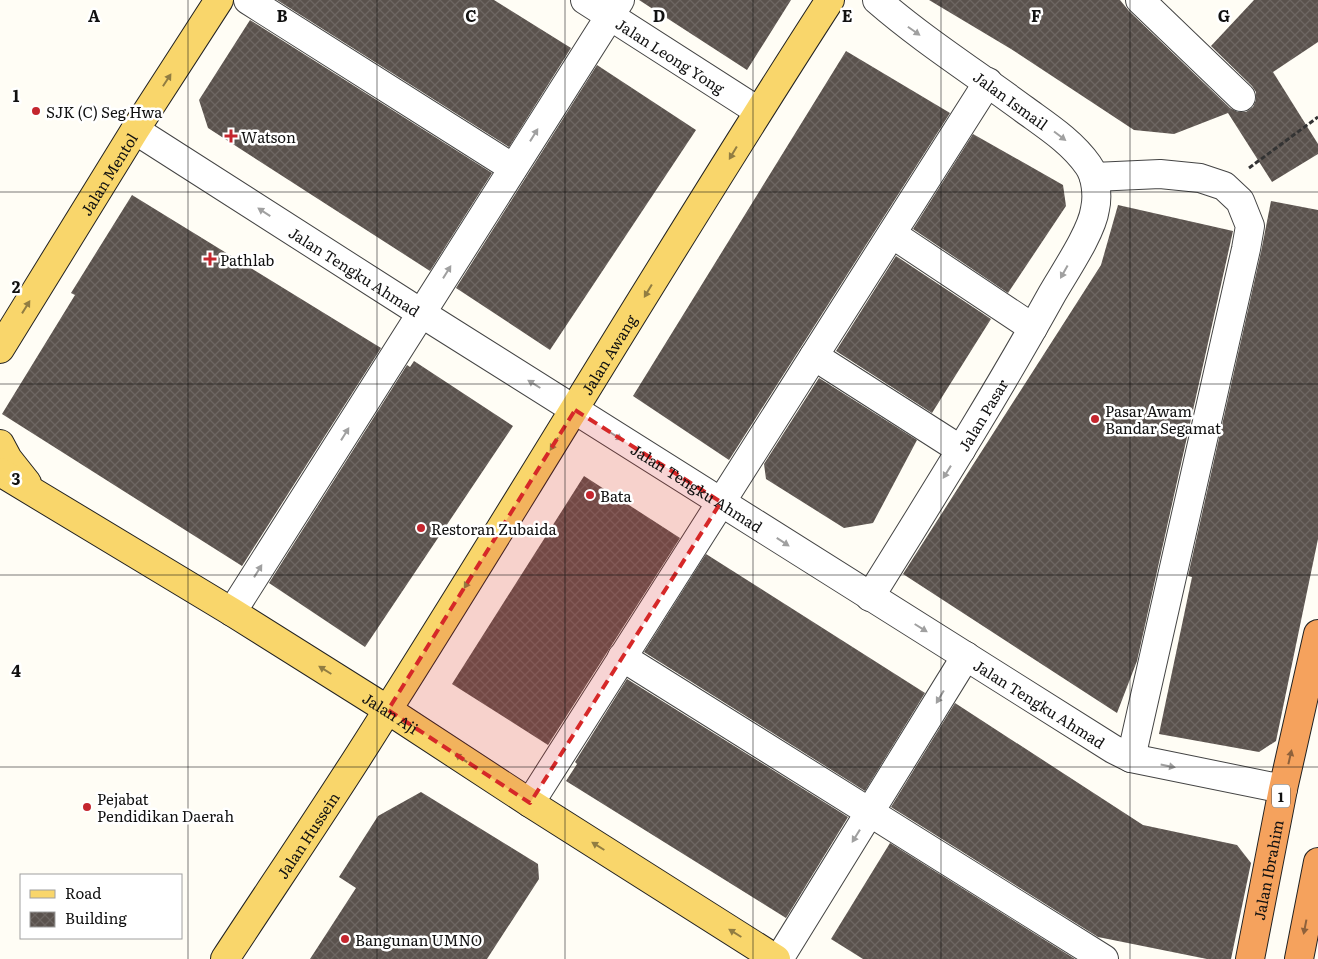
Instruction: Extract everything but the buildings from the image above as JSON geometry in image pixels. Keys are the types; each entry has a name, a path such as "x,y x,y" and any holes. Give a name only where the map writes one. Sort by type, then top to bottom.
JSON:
{"highway":[{"name":"Jalan Ibrahim","path":"1250,959 1283,789 1318,634"},
{"path":"1299,959 1315,891 1318,862"}],"main road":[{"name":"Jalan Mentol","path":"0,349 219,0"},
{"name":"Jalan Awang","path":"388,710 758,111 830,0"},
{"path":"0,444 8,459 36,494"},
{"name":"Jalan Aji","path":"0,472 232,612 778,959"},
{"name":"Jalan Hussein","path":"225,959 388,710"}],"street":[{"path":"248,0 513,168"},
{"name":"Jalan Leong Yong","path":"585,0 615,8 758,111"},
{"name":"Jalan Ismail","path":"877,0 906,26 988,82 1067,141 1089,165 1094,177 1096,192 1095,210 1088,229"},
{"path":"1140,0 1241,97"},
{"path":"232,612 615,8"},
{"path":"530,803 988,82"},
{"name":"Jalan Tengku Ahmad","path":"136,130 421,313 1113,749 1131,758 1283,789"},
{"path":"1094,177 1160,174 1200,178 1224,186 1240,200 1250,226 1131,758"},
{"name":"Jalan Pasar","path":"870,597 961,450 1033,328 1088,229"},
{"path":"892,234 1033,328"},
{"path":"814,356 961,450"},
{"path":"778,959 871,812 966,656"},
{"path":"622,657 1104,959"}],"path":[{"path":"1258,161 1318,117"}],"highlighted area":[{"path":"575,410 721,502 530,803 388,710"}],"place":[{"name":"SJK (C) Seg Hwa","path":"36,111"},
{"name":"Watson","path":"231,136"},
{"name":"Pathlab","path":"210,259"},
{"name":"Pasar Awam Bandar Segamat","path":"1095,419"},
{"name":"Bata","path":"590,495"},
{"name":"Restoran Zubaida","path":"421,528"},
{"name":"Pejabat Pendidikan Daerah","path":"87,807"},
{"name":"Bangunan UMNO","path":"345,939"}]}
